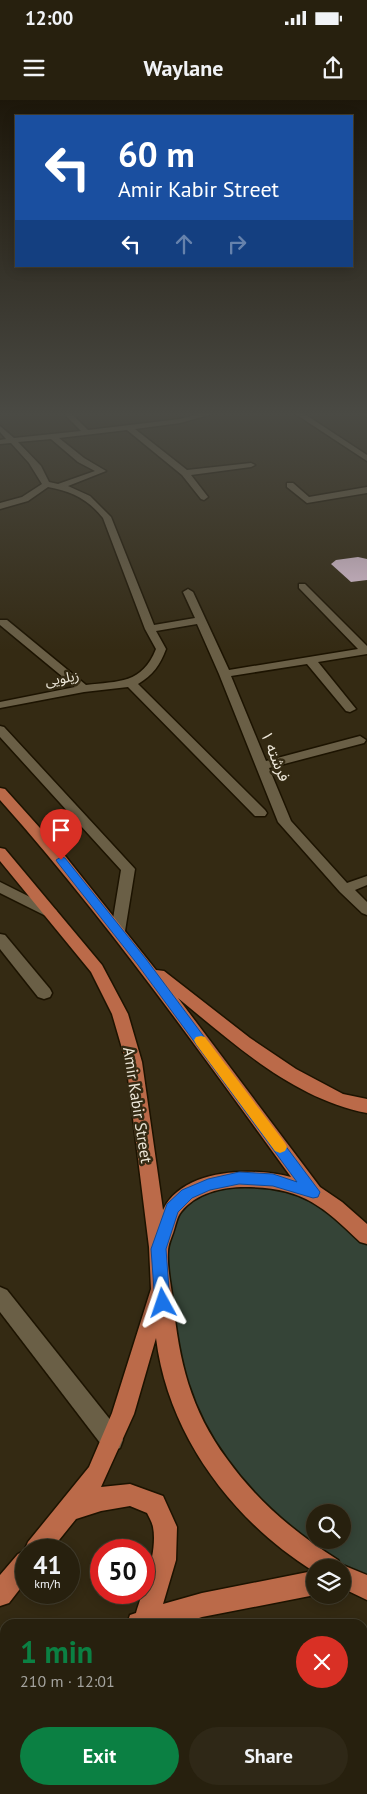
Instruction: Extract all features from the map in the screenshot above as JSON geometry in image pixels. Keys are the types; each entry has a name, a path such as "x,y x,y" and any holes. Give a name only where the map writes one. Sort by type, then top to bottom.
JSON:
{"main road":[{"path":"0,792 61,860 118,931 313,1192 345,1216 367,1236"},
{"name":"Amir Kabir Street","path":"0,852 97,968 120,1014 134,1062 158,1249 164,1321 176,1386 196,1430 226,1477 260,1516 302,1552 314,1559"},
{"path":"142,962 229,1030 296,1077 339,1100 367,1106"},
{"path":"158,1249 172,1208 187,1194 208,1185 239,1178 273,1180 313,1192"},
{"path":"45,1539 97,1475 123,1414 161,1285"},
{"path":"68,1511 101,1499 130,1495 155,1504 165,1527 164,1560 143,1619"},
{"path":"0,1594 15,1576"},
{"path":"153,1619 202,1605 306,1585"}],"street":[{"path":"0,506 18,503 37,492"},
{"path":"78,492 97,504 107,517 150,630 161,649 156,662 146,674 131,683 260,813"},
{"path":"200,492 204,497"},
{"path":"298,492 307,500 355,492"},
{"path":"302,586 367,651"},
{"name":"فرشته ۱","path":"188,592 225,674 285,822 345,889 367,910"},
{"path":"150,630 201,620"},
{"path":"3,622 84,689"},
{"path":"225,674 367,651"},
{"path":"310,660 350,709"},
{"name":"زیلویی","path":"0,705 84,689 131,683"},
{"path":"0,730 128,869 118,931"},
{"path":"262,766 360,740"},
{"path":"345,889 367,880"},
{"path":"0,887 51,913"},
{"path":"0,939 44,993"},
{"path":"0,1296 112,1440"}],"green space":[{"path":"240,1183 273,1186 308,1196 367,1243 367,1580 351,1571 351,1559 328,1559 310,1549 351,1549 351,1504 306,1504 306,1546 233,1475 183,1383 166,1247 177,1213 189,1198"}],"building":[{"path":"358,557 367,559 367,580 351,582 331,564 336,560"}],"slow traffic":[{"path":"201,1040 280,1147"}],"route":[{"path":"61,860 142,962 313,1192 273,1180 239,1178 208,1185 187,1194 172,1208 158,1249 163,1303"}]}
